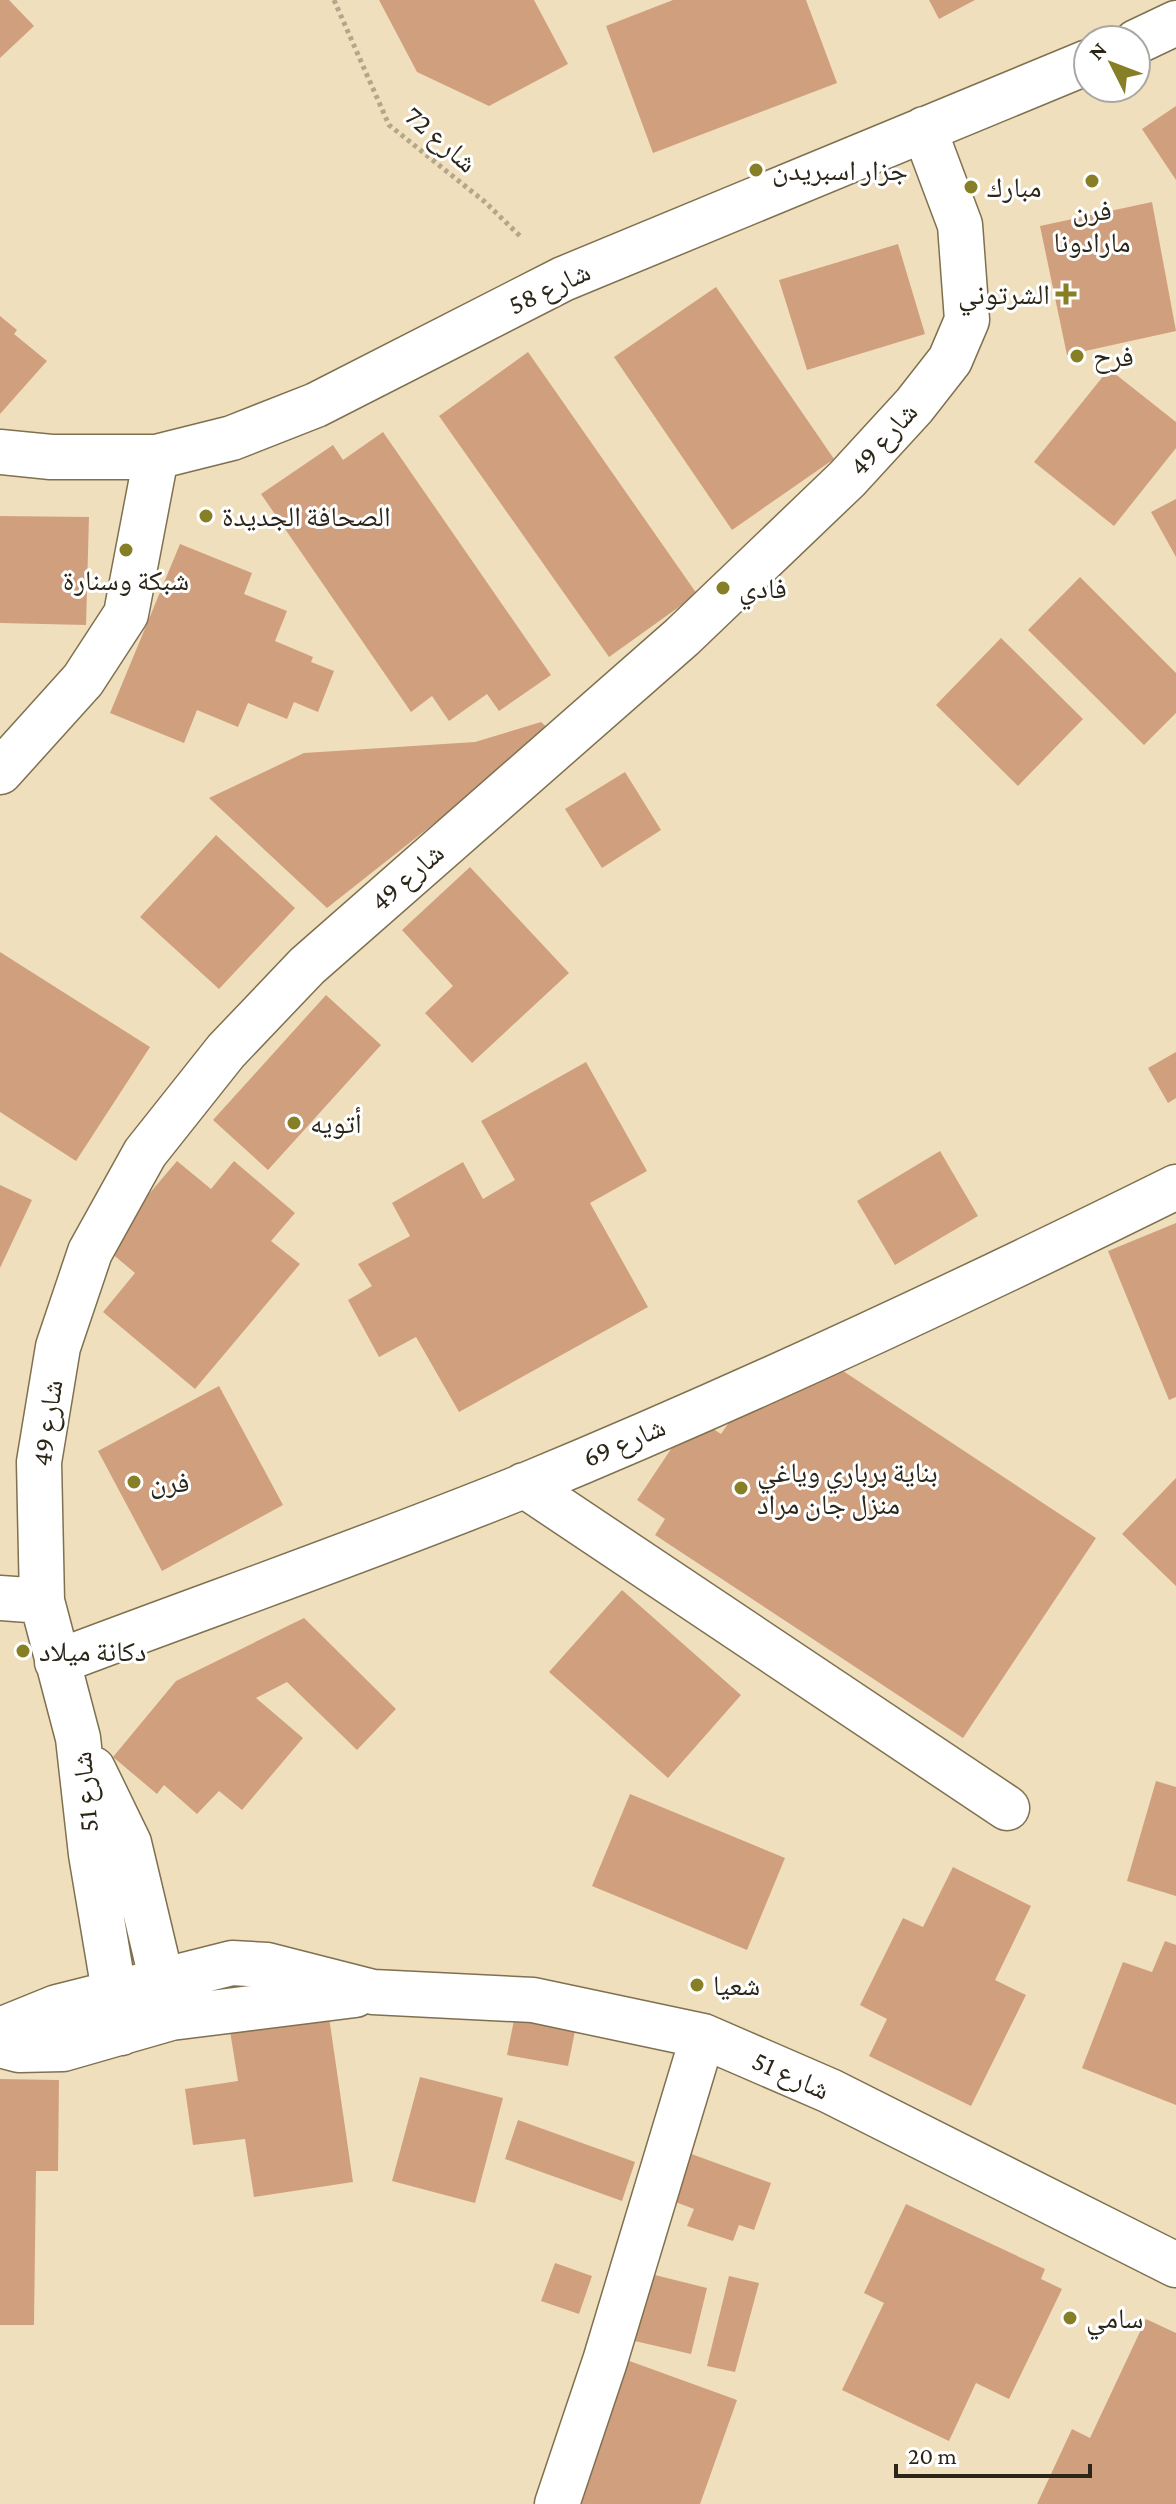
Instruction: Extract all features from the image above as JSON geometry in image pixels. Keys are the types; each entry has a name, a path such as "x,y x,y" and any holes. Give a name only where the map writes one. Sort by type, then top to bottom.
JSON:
{"street":[{"path":"1152,34 1176,23"},
{"name":"شارع 58","path":"0,452 51,457 156,457 232,438 316,405 563,279 1072,69"},
{"name":"شارع 49","path":"78,1738 57,1662 21,1600 58,1347 90,1252 145,1153 226,1051 307,966 682,637 847,479 914,406 950,360 967,320 960,225 924,129"},
{"path":"0,772 83,680 126,614 156,457"},
{"name":"شارع 69","path":"57,1662 524,1485 776,1376 1021,1264 1176,1187"},
{"path":"524,1485 1007,1808"},
{"name":"شارع 51","path":"78,1738 129,1843 167,1998"},
{"name":"شارع 51","path":"78,1738 116,2013 167,1998 267,2008 373,1992 533,2000 703,2036 830,2091 1176,2265"},
{"path":"0,2030 57,2007 116,2013"},
{"path":"0,2045 19,2050 63,2049 116,2013"},
{"path":"557,2504 605,2361 703,2036"}],"path":[{"name":"شارع 72","path":"334,0 389,125 485,202 563,279"}],"building":[{"path":"0,0 9,0 34,26 0,58"},
{"path":"379,0 534,0 568,64 489,106 417,72"},
{"path":"673,0 806,0 837,83 653,153 606,26"},
{"path":"929,0 975,0 939,19"},
{"path":"1176,106 1176,180 1142,129"},
{"path":"1152,202 1176,331 1067,355 1040,226"},
{"path":"898,244 925,334 807,370 779,280"},
{"path":"716,287 834,459 732,530 614,357"},
{"path":"0,316 17,330 14,334 47,361 0,414"},
{"path":"528,352 697,594 609,657 439,416"},
{"path":"1109,369 1176,422 1176,448 1114,526 1034,462"},
{"path":"383,432 551,675 499,711 487,694 449,721 432,696 411,712 261,494 333,445 343,460"},
{"path":"1176,499 1176,557 1151,512"},
{"path":"0,516 89,517 86,625 0,623"},
{"path":"180,544 252,573 244,594 287,611 275,641 313,657 311,662 334,671 318,712 294,702 287,719 248,703 238,727 197,710 184,743 110,713"},
{"path":"1080,577 1176,673 1176,713 1144,745 1028,630"},
{"path":"1001,638 1083,719 1018,786 936,705"},
{"path":"541,722 551,731 327,908 209,798 304,753 475,742"},
{"path":"625,772 661,830 602,868 565,809"},
{"path":"216,835 295,908 219,989 140,917"},
{"path":"470,867 569,973 472,1063 425,1013 453,986 402,930"},
{"path":"0,952 150,1047 76,1161 0,1112"},
{"path":"326,995 381,1045 268,1170 213,1120"},
{"path":"1176,1052 1176,1098 1168,1103 1148,1068"},
{"path":"586,1062 647,1171 590,1203 648,1307 459,1412 416,1337 379,1357 348,1300 372,1286 358,1264 410,1236 392,1203 463,1162 483,1199 515,1180 481,1121"},
{"path":"940,1151 978,1216 895,1265 857,1201"},
{"path":"177,1161 211,1189 234,1161 295,1213 271,1241 300,1264 195,1389 103,1312 135,1273 104,1247"},
{"path":"0,1185 32,1200 0,1268"},
{"path":"1176,1223 1176,1397 1169,1400 1108,1251"},
{"path":"837,1367 1096,1538 963,1738 655,1535 665,1519 637,1500 693,1416 721,1434 747,1396"},
{"path":"219,1386 283,1505 162,1571 98,1451"},
{"path":"1176,1478 1176,1586 1122,1534"},
{"path":"622,1590 741,1695 668,1778 549,1672"},
{"path":"304,1618 396,1709 357,1750 287,1682 256,1698 303,1738 242,1810 219,1791 197,1814 164,1785 157,1794 113,1757 176,1681"},
{"path":"1156,1781 1176,1787 1176,1896 1127,1881"},
{"path":"630,1794 785,1858 747,1950 592,1886"},
{"path":"953,1867 1031,1906 995,1980 1026,1995 971,2106 869,2056 887,2019 860,2005 903,1918 923,1927"},
{"path":"1165,1941 1176,1945 1176,2105 1082,2068 1123,1962 1152,1972"},
{"path":"516,2010 577,2021 568,2066 507,2055"},
{"path":"329,2017 353,2182 254,2197 245,2139 193,2145 185,2089 238,2081 230,2031"},
{"path":"420,2077 503,2098 475,2203 392,2181"},
{"path":"0,2079 59,2080 58,2171 36,2171 34,2325 0,2325"},
{"path":"518,2120 635,2162 622,2201 505,2159"},
{"path":"686,2152 771,2183 754,2230 739,2225 733,2241 687,2226 694,2209 670,2200"},
{"path":"906,2204 1045,2269 1041,2279 1062,2289 1009,2399 976,2383 949,2441 842,2390 884,2303 864,2293"},
{"path":"555,2263 592,2276 579,2314 541,2301"},
{"path":"643,2272 707,2288 691,2354 626,2339"},
{"path":"729,2276 759,2283 735,2372 707,2366"},
{"path":"1146,2319 1176,2333 1176,2504 1037,2504 1072,2429 1090,2438"},
{"path":"624,2359 737,2400 700,2504 571,2504"}],"place":[{"name":"جزار اسبريدن","path":"756,170"},
{"name":"فرن مارادونا","path":"1092,181"},
{"name":"مبارك","path":"971,187"},
{"name":"الشرتوني","path":"1066,294"},
{"name":"فرح","path":"1077,356"},
{"name":"الصحافة الجديدة","path":"206,516"},
{"name":"شبكة وسنارة","path":"126,550"},
{"name":"فادي","path":"723,588"},
{"name":"أتويه","path":"294,1123"},
{"name":"فرن","path":"134,1482"},
{"name":"بناية برباري وياغي منزل جان مراد","path":"741,1488"},
{"name":"دكانة ميلاد","path":"23,1651"},
{"name":"شعيا","path":"697,1985"},
{"name":"سامي","path":"1070,2318"}]}
